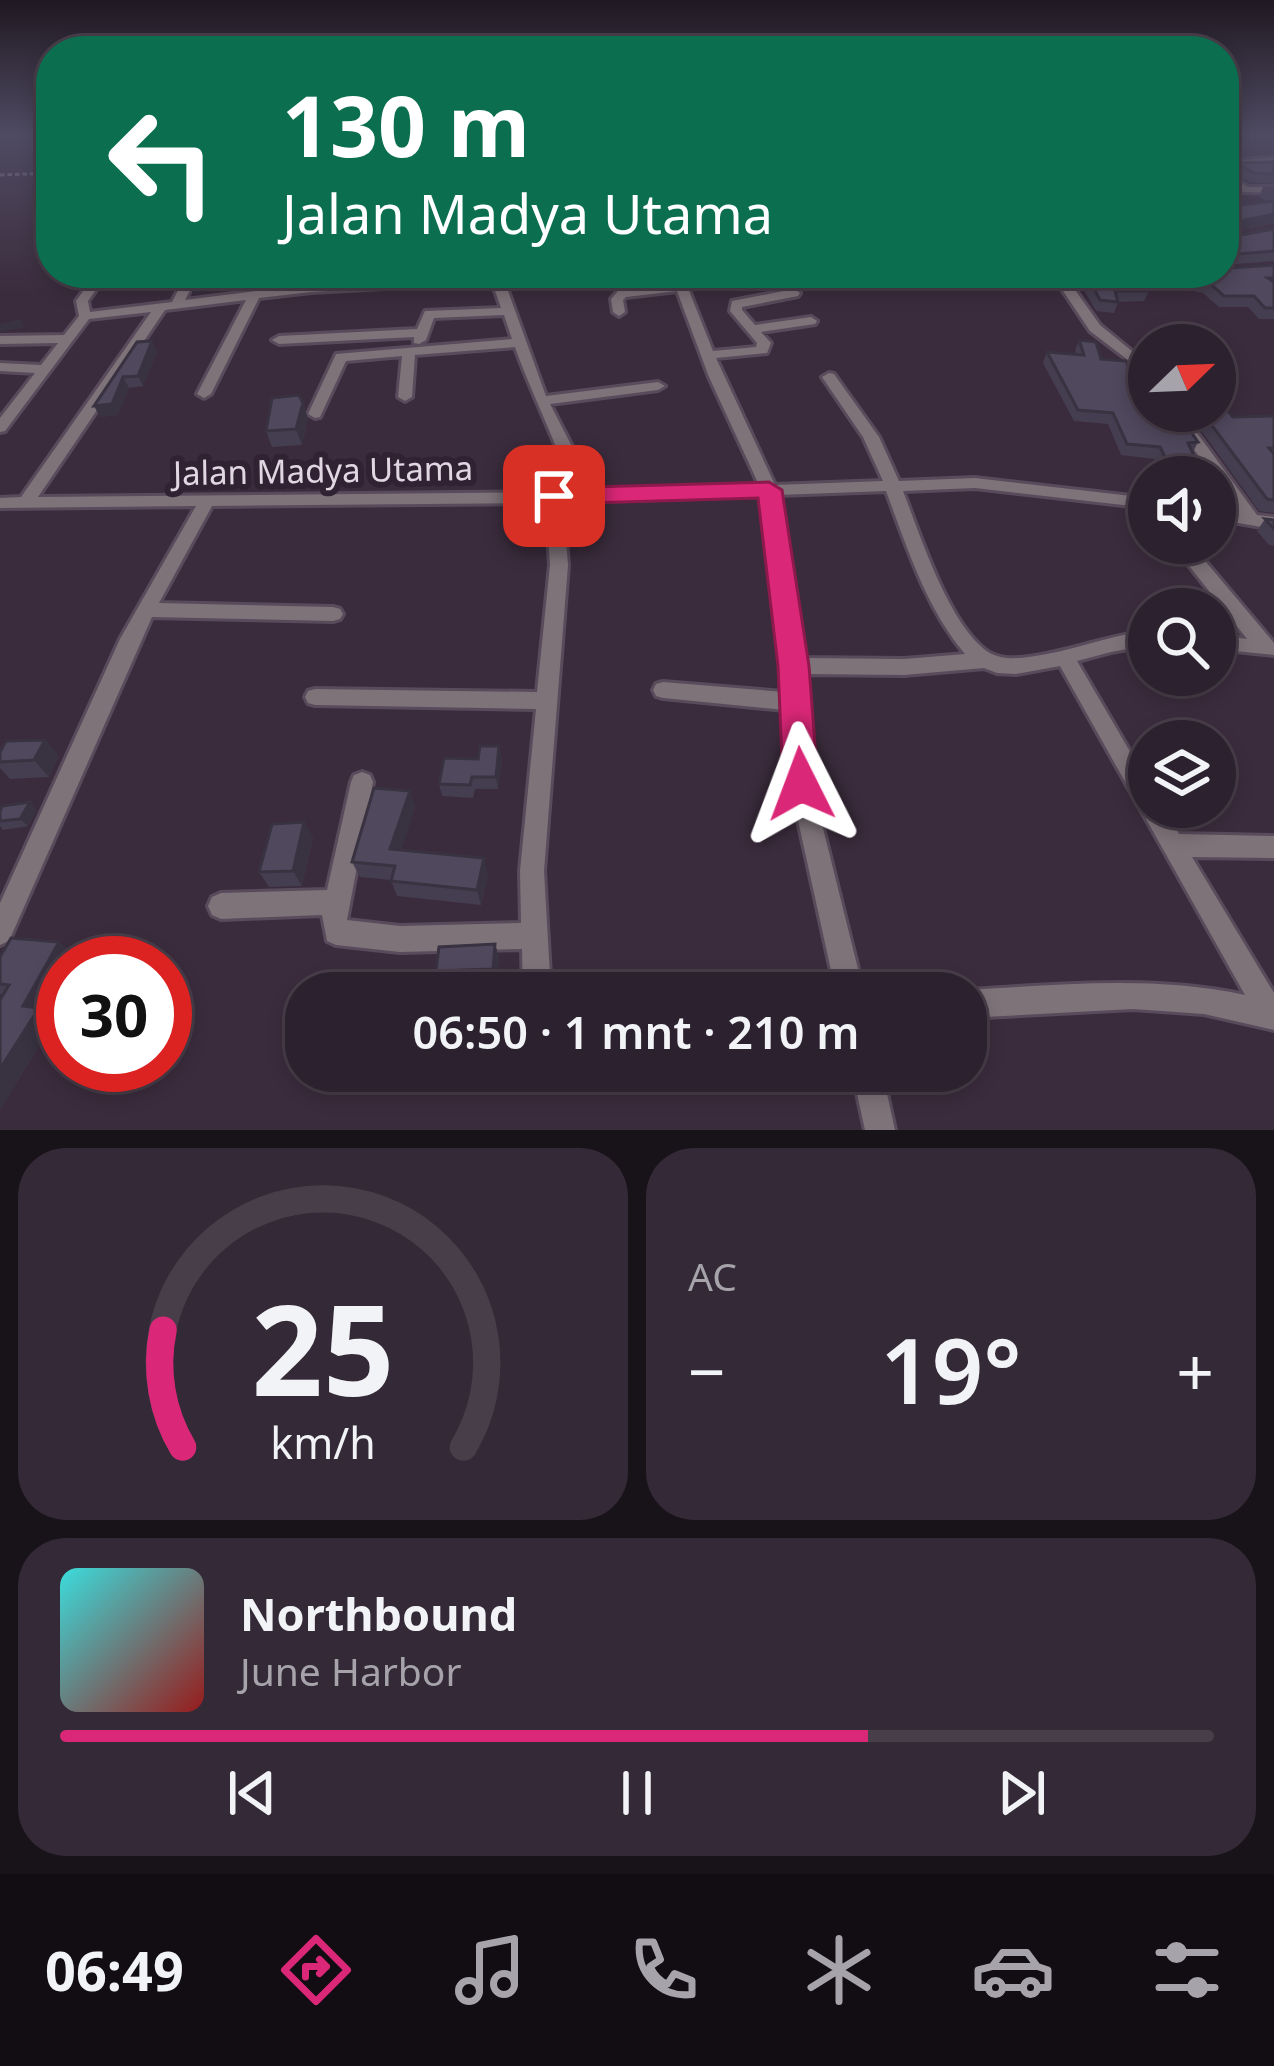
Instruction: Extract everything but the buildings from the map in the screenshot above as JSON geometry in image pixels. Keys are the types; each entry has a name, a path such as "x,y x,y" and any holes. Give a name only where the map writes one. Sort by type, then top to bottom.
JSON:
{"street":[{"path":"1241,187 1274,187"},
{"path":"0,428 85,316 82,301 91,288"},
{"path":"26,502 182,288"},
{"path":"85,316 253,298 299,288"},
{"path":"500,288 581,497"},
{"path":"619,312 616,299 646,288"},
{"path":"681,288 769,490 794,666 801,784 845,972"},
{"path":"1067,288 1095,328 1128,355"},
{"path":"710,355 762,350 764,343 736,311 736,304 794,293"},
{"path":"204,394 253,298"},
{"path":"405,397 413,351 429,314 509,311"},
{"path":"752,329 811,321"},
{"path":"279,340 421,334"},
{"path":"0,340 68,339"},
{"path":"315,414 341,357 522,342"},
{"path":"0,367 45,369"},
{"path":"829,377 874,443 945,608 980,662"},
{"path":"542,401 658,386"},
{"path":"0,394 28,394"},
{"path":"1189,432 1252,520"},
{"name":"Jalan Madya Utama","path":"0,502 581,497 893,483 1012,485 1128,501"},
{"path":"536,972 532,872 560,566 554,496"},
{"path":"4,920 38,839 65,793 130,639 207,501"},
{"path":"1236,517 1274,523"},
{"path":"1198,564 1270,649"},
{"path":"147,610 333,614"},
{"path":"794,666 980,662 1002,666 1065,658 1098,644 1128,640"},
{"path":"1236,645 1270,649"},
{"path":"1065,658 1128,769"},
{"path":"663,690 796,702"},
{"path":"316,697 548,701"},
{"path":"362,782 333,928 341,934 400,938 534,936"},
{"path":"1162,828 1273,1016"},
{"path":"1172,845 1274,847"},
{"path":"221,906 337,902"},
{"path":"987,1003 1132,995 1204,1000 1273,1016"},
{"path":"872,1092 880,1130"}],"route":[{"path":"554,496 769,490 794,666 801,784"}]}
